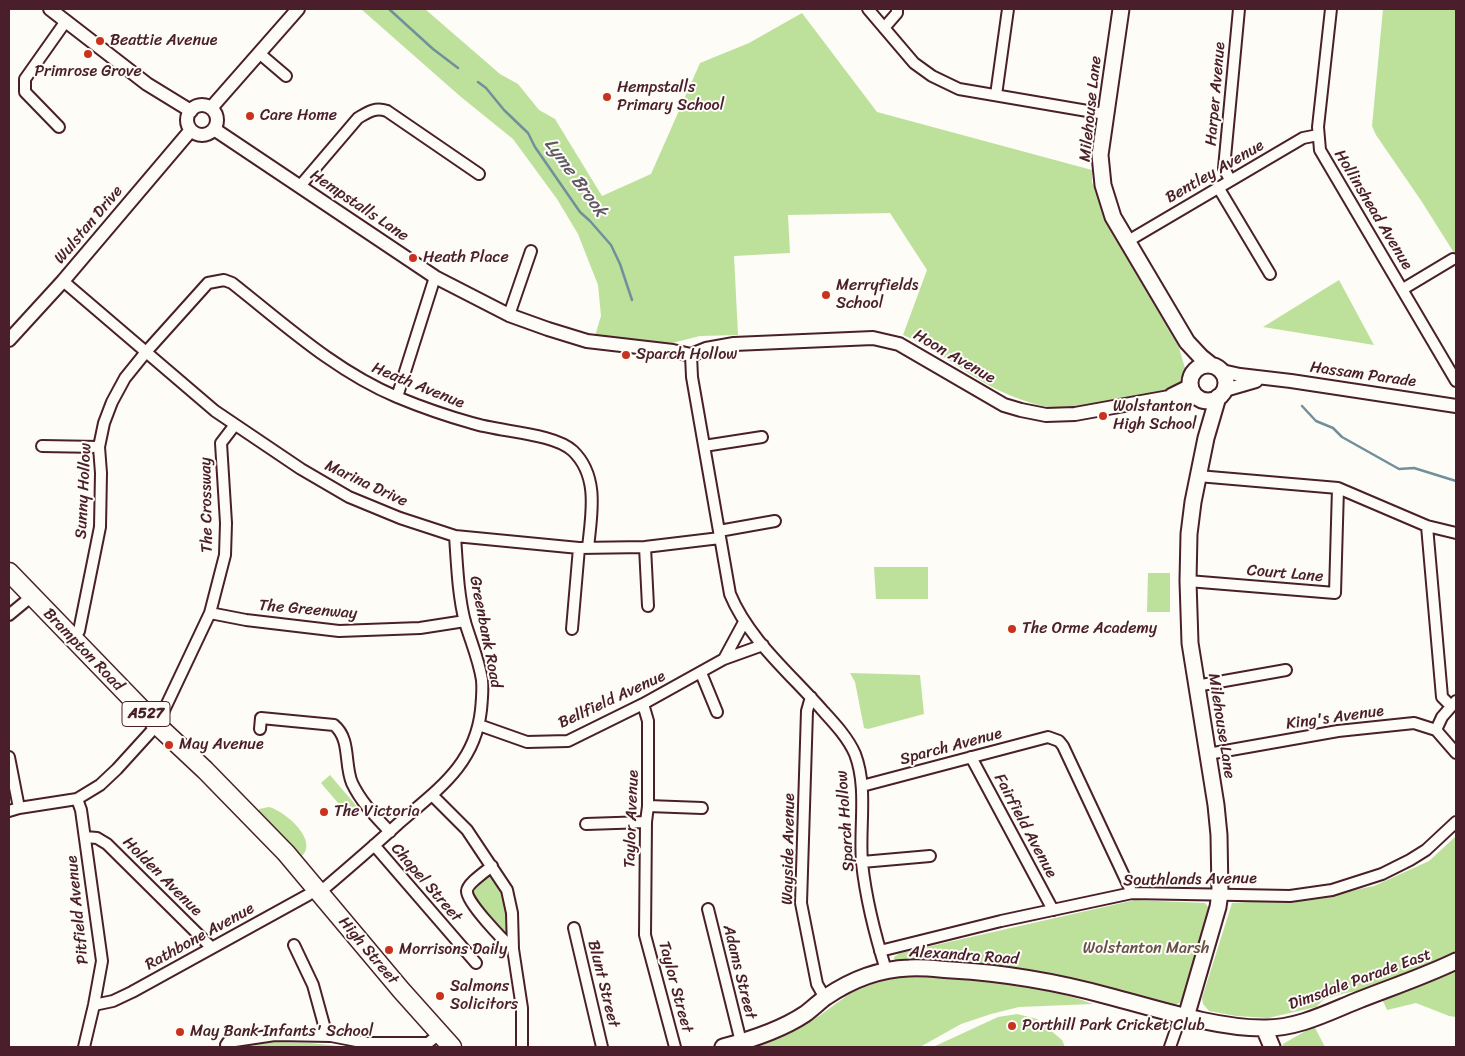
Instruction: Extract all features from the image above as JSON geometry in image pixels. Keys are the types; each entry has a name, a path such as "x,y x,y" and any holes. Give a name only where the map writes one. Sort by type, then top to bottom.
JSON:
{"highway":[{"name":"Brampton Road","path":"9,572 156,725 205,770 286,853"},
{"name":"High Street","path":"286,853 452,1047"}],"main road":[{"name":"Milehouse Lane","path":"1121,9 1104,114 1100,155 1103,185 1113,217 1188,342 1201,357 1216,368"},
{"name":"Milehouse Lane","path":"1188,342 1193,364 1195,388 1204,408 1206,438"},
{"path":"1201,366 1216,368 1226,380 1221,394 1208,401 1195,388 1201,366"},
{"name":"Milehouse Lane","path":"1182,1020 1218,907 1220,893 1219,835 1190,644 1188,580 1189,534 1198,476 1206,438 1221,394"},
{"name":"Dimsdale Parade East","path":"1182,1020 1264,1028 1283,1026 1318,1016 1456,961"},
{"name":"Alexandra Road","path":"723,1047 786,1024 805,1014 841,987 859,978 886,970 910,968 982,972 1085,989 1182,1020"},
{"path":"1264,1028 1272,1047"}],"street":[{"path":"50,9 147,84 190,111"},
{"path":"212,108 298,9"},
{"path":"868,9 914,62 932,76 959,89 1104,114"},
{"path":"884,28 897,13 897,9"},
{"path":"996,95 1008,9"},
{"name":"Harper Avenue","path":"1230,180 1224,168 1239,9"},
{"name":"Hollinshead Avenue","path":"1330,9 1318,135 1320,150 1403,289 1452,363 1456,381"},
{"path":"59,127 25,92 24,86 25,80 66,21"},
{"path":"259,53 286,76"},
{"path":"202,105 212,108 217,119 214,129 210,133 203,135 195,133 191,130 188,120 190,111 202,105"},
{"path":"300,186 358,118 369,111 379,109 387,112 479,174"},
{"name":"Hempstalls Lane","path":"214,129 435,277 509,314 587,341 673,351 691,355"},
{"name":"Wulstan Drive","path":"9,340 63,281 191,130"},
{"name":"Bentley Avenue","path":"1128,241 1303,138 1318,135"},
{"path":"1218,187 1270,274"},
{"path":"509,314 531,251"},
{"path":"1403,289 1453,259"},
{"path":"397,397 435,277"},
{"name":"Heath Avenue","path":"146,352 208,283 224,280 232,283 289,329 356,377 397,397 472,423 552,439 574,451 585,467 591,485 592,502 583,548 572,629"},
{"name":"Marina Drive","path":"63,281 234,426 301,469 349,496 407,520 455,536 583,548 645,547 720,534 775,521"},
{"name":"Hoon Avenue","path":"691,355 706,349 734,344 874,338 899,344 1004,404 1046,415 1075,414 1169,397 1195,388"},
{"name":"Sunny Hollow","path":"72,639 79,631 100,528 101,474 99,448 104,423 112,402 126,378 146,352"},
{"name":"Sparch Hollow","path":"691,355 692,377 730,594 744,622 840,731 854,752 860,770 862,786 862,862 868,904 886,970"},
{"name":"Hassam Parade","path":"1216,368 1266,379 1300,382 1456,406"},
{"name":"Hassam Parade","path":"1221,394 1242,384 1266,379"},
{"name":"The Crossway","path":"156,725 210,613 225,555 226,523 221,443 234,426"},
{"path":"704,446 762,437"},
{"path":"42,446 99,448"},
{"path":"1198,476 1338,488 1427,526 1456,534"},
{"name":"Court Lane","path":"1188,580 1335,593 1338,488"},
{"path":"1427,526 1442,697 1454,703 1442,717 1436,730 1456,753"},
{"name":"Greenbank Road","path":"376,844 433,796 458,769 469,751 479,725 482,679 465,621 455,536"},
{"path":"645,547 648,606"},
{"path":"9,615 32,596"},
{"name":"The Greenway","path":"210,613 246,620 339,631 420,628 465,621"},
{"path":"724,659 744,622"},
{"name":"Bellfield Avenue","path":"479,725 527,742 568,741 643,704 724,659 763,645"},
{"path":"1196,686 1286,670"},
{"path":"701,673 717,712"},
{"name":"Wayside Avenue","path":"811,698 807,711 801,903 817,984 824,998"},
{"name":"Taylor Avenue","path":"643,704 648,721 645,935"},
{"path":"260,729 261,718 334,725 344,738 351,781 364,804 390,832"},
{"name":"King's Avenue","path":"1208,754 1338,731 1414,724 1436,730"},
{"path":"9,811 77,799 100,785 156,725"},
{"name":"Sparch Avenue","path":"862,786 1048,737 1059,741 1132,893"},
{"name":"Fairfield Avenue","path":"971,757 1053,910"},
{"path":"9,758 19,808"},
{"path":"433,796 467,830 507,890 512,913 513,949 522,1008 522,1047"},
{"name":"Pitfield Avenue","path":"77,799 81,810 102,961 84,1047"},
{"path":"648,806 702,808"},
{"path":"586,824 646,822"},
{"name":"Southlands Avenue","path":"880,951 1132,893 1220,893 1290,896 1332,890 1382,874 1410,860 1426,850 1456,822"},
{"name":"Holden Avenue","path":"85,837 96,838 107,844 212,948"},
{"name":"Rathbone Avenue","path":"94,1004 113,1001 126,995 318,891 376,844"},
{"name":"Chapel Street","path":"376,844 476,963"},
{"path":"862,862 930,856"},
{"path":"492,866 469,885 467,891 470,900 503,941 513,949"},
{"name":"Adams Street","path":"708,909 741,1042"},
{"name":"Blunt Street","path":"574,928 602,1047"},
{"name":"Taylor Street","path":"645,935 675,1047"},
{"path":"294,945 313,985 327,1036"},
{"path":"1170,1047 1182,1020"},
{"path":"226,1044 228,1042 275,1035 327,1036 367,1043 428,1043 440,1034"}],"green space":[{"path":"361,9 425,9 500,74 518,84 539,110 555,119 602,196 651,174 700,63 749,43 802,13 877,112 1092,170 1092,182 1104,213 1150,290 1177,341 1185,368 1181,385 1177,389 1084,409 1048,407 1013,397 992,387 926,346 903,335 927,270 890,213 788,215 790,253 734,256 738,335 700,336 668,344 594,339 601,316 598,285 578,234 557,199 513,139 461,97"},
{"path":"1383,9 1456,9 1456,256 1376,135 1372,126"},
{"path":"1339,280 1374,345 1263,327"},
{"path":"874,567 928,567 928,599 876,599"},
{"path":"1148,573 1170,573 1170,612 1147,612"},
{"path":"850,673 920,675 924,714 868,729 864,728 855,682"},
{"path":"330,775 359,809 350,817 321,783"},
{"path":"269,807 291,820 303,835 306,850 301,857 259,812 259,809"},
{"path":"1456,836 1456,954 1373,989 1345,993 1323,1000 1316,1007 1268,1018 1236,1016 1209,1011 1203,1004 1202,998 1232,903 1315,898 1374,886 1429,861"},
{"path":"492,866 507,891 513,949 469,900 469,885"},
{"name":"Wolstanton Marsh","path":"1135,900 1205,903 1209,908 1181,1002 1175,1005 1079,981 895,963 894,957 900,953"},
{"path":"1456,967 1456,1017 1416,1003 1387,1010 1382,999"},
{"name":"Wolstanton Marsh","path":"894,976 995,982 1046,990 1093,1004 1019,1007 961,1024 920,1047 752,1047 791,1032 819,1016 852,992"},
{"name":"Porthill Park Cricket Club","path":"1017,1014 1037,1019 1062,1040 1065,1047 933,1047 998,1017"},
{"path":"1314,1026 1325,1047 1282,1047 1283,1044"},
{"path":"273,1042 310,1043 349,1047 229,1047"}],"waterway":[{"name":"Lyme Brook","path":"389,9 433,49 458,68"},
{"name":"Lyme Brook","path":"478,82 486,88 504,110 528,133 535,147 580,212 611,245 620,264 632,300"},
{"name":"Lyme Brook","path":"1302,406 1316,421 1333,428 1342,437 1399,469 1414,468 1456,481"}],"place":[{"name":"Beattie Avenue","path":"100,41"},
{"name":"Primrose Grove","path":"88,54"},
{"name":"Hempstalls Primary School","path":"607,97"},
{"name":"Care Home","path":"250,116"},
{"name":"Heath Place","path":"413,258"},
{"name":"Merryfields School","path":"826,295"},
{"name":"Sparch Hollow","path":"626,355"},
{"name":"Wolstanton High School","path":"1103,416"},
{"name":"The Orme Academy","path":"1012,629"},
{"name":"May Avenue","path":"169,745"},
{"name":"The Victoria","path":"324,812"},
{"name":"Morrisons Daily","path":"389,950"},
{"name":"Salmons Solicitors","path":"440,996"},
{"name":"Porthill Park Cricket Club","path":"1012,1026"},
{"name":"May Bank Infants' School","path":"180,1032"}]}
